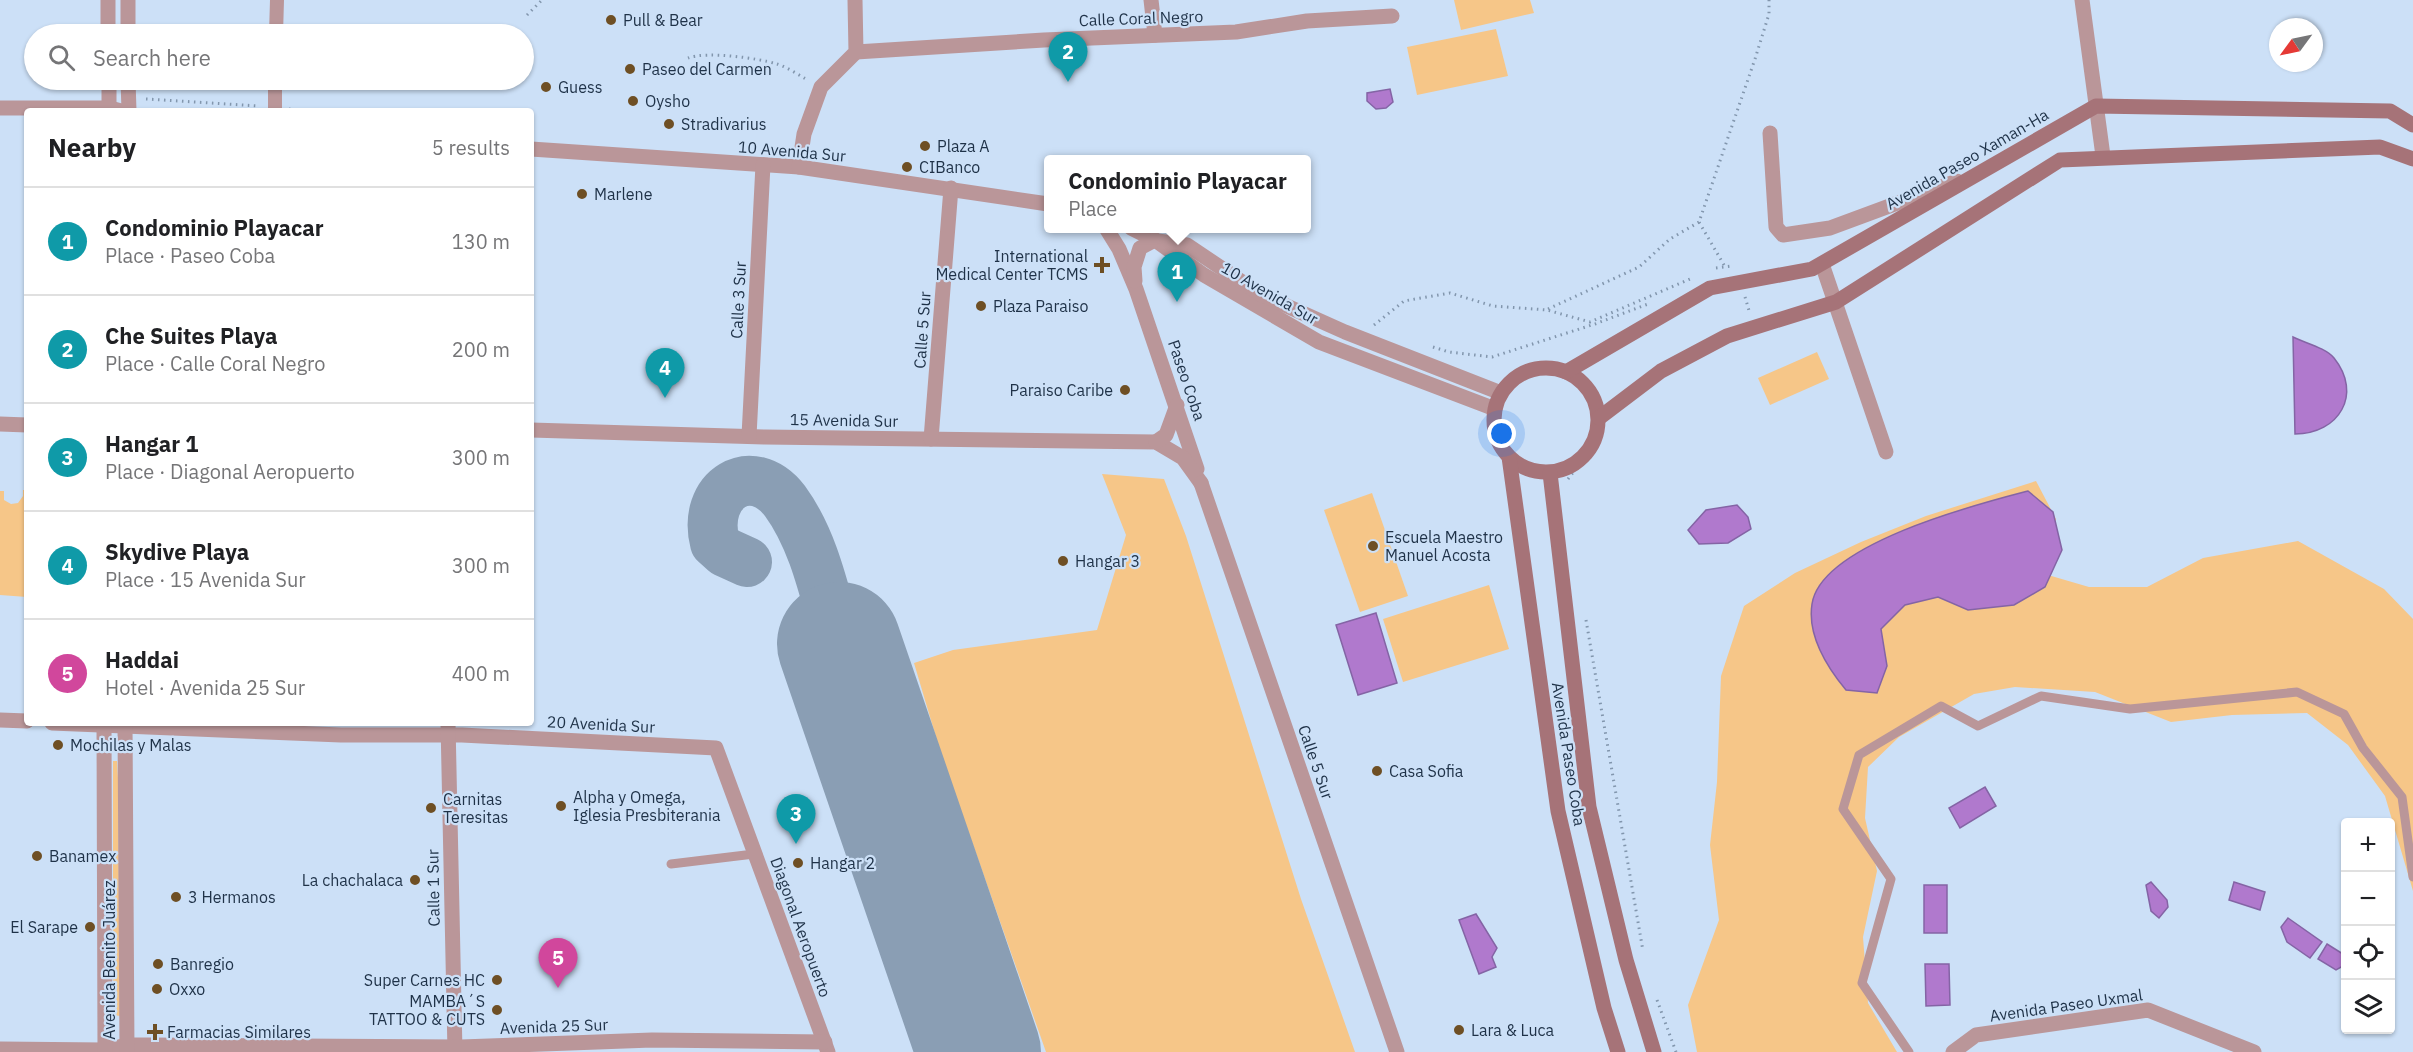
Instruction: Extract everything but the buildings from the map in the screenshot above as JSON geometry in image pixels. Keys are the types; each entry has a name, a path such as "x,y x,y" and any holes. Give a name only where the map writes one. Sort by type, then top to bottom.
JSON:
{"main road":[{"path":"2096,106 2391,111 2413,124"},
{"name":"Avenida Paseo Xaman-Ha","path":"1566,372 1710,288 1812,269 1822,264 2096,106"},
{"path":"1603,422 1589,390 1566,372 1537,369 1523,373 1501,393 1495,409 1494,426 1499,443 1509,457 1521,466 1535,472 1550,473 1574,465 1584,457 1603,422 1661,371 1727,336 1836,303 2060,160 2103,156 2380,147 2413,159"},
{"name":"Avenida Paseo Coba","path":"1509,457 1558,811 1604,1008 1618,1052"},
{"name":"Avenida Paseo Coba","path":"1550,473 1589,807 1626,960 1654,1052"}],"street":[{"path":"108,0 108,24"},
{"path":"128,0 128,24"},
{"path":"276,24 277,0"},
{"path":"799,167 804,134 821,87 856,52 855,0"},
{"path":"1151,0 1155,35"},
{"path":"2082,0 2103,156"},
{"name":"Calle Coral Negro","path":"856,52 1236,32 1307,21 1392,16"},
{"path":"113,90 120,108"},
{"path":"120,108 125,90"},
{"path":"274,108 275,90"},
{"path":"0,108 120,108"},
{"path":"1770,133 1776,227 1783,235 1830,228 1979,173"},
{"name":"10 Avenida Sur","path":"534,149 799,167 1044,203"},
{"name":"Calle 3 Sur","path":"749,436 763,165"},
{"name":"Calle 5 Sur","path":"931,439 951,188"},
{"name":"Paseo Coba","path":"1109,233 1119,249 1136,288 1202,483"},
{"path":"1141,233 1155,240"},
{"name":"10 Avenida Sur","path":"1155,240 1187,245 1260,294 1346,332 1501,393"},
{"name":"10 Avenida Sur","path":"1155,240 1204,275 1319,342 1495,409"},
{"name":"Paseo Coba","path":"1136,288 1134,267 1140,248 1155,240"},
{"path":"1822,264 1886,452"},
{"path":"1156,442 1166,435 1177,405"},
{"path":"0,424 24,425"},
{"name":"15 Avenida Sur","path":"534,430 1156,442 1184,458 1202,483"},
{"name":"Calle 5 Sur","path":"1202,483 1397,1052"},
{"path":"0,720 24,722"},
{"name":"Avenida Benito Juárez","path":"104,726 105,1051"},
{"name":"Avenida Benito Juárez","path":"125,726 127,1048"},
{"name":"20 Avenida Sur","path":"147,726 341,735 448,729 716,748"},
{"name":"Calle 1 Sur","path":"448,729 455,1050"},
{"name":"Diagonal Aeropuerto","path":"716,748 826,1047"},
{"name":"Avenida Paseo Uxmal","path":"1953,1052 1976,1035 2148,1010 2253,1052"},
{"name":"Avenida 25 Sur","path":"0,1049 105,1051 127,1048 455,1050 651,1046 826,1047"}],"lane":[{"path":"1909,1052 1862,983 1892,879 1843,809 1858,755 1941,706 1978,726 2041,696 2130,709 2297,693 2344,714 2363,748 2402,797 2413,877"},
{"path":"671,864 754,854"}],"path":[{"path":"527,15 542,0"},
{"path":"1547,310 1639,267 1670,239 1699,222 1755,59 1769,14 1769,0"},
{"path":"688,58 696,55 732,57 776,64 821,87"},
{"path":"1699,222 1724,265"},
{"path":"1707,272 1724,265 1735,266"},
{"path":"1725,274 1736,270 1754,328"},
{"path":"1383,330 1372,326 1404,300 1450,293 1493,306 1547,310 1590,322 1696,276"},
{"path":"1427,345 1449,352 1492,357 1595,324 1649,303"},
{"path":"1563,486 1603,422"},
{"path":"1585,615 1643,955"},
{"path":"1657,999 1676,1052"}],"shaded area":[{"path":"1454,0 1530,0 1534,13 1461,30"},
{"path":"1496,29 1508,76 1417,95 1407,47"},
{"path":"1390,89 1393,102 1386,108 1376,109 1367,101 1367,93"},
{"path":"2293,337 2330,354 2342,372 2346,385 2346,398 2342,410 2334,419 2324,427 2295,434"},
{"path":"1817,352 1829,379 1770,405 1758,378"},
{"path":"1102,474 1164,479 1186,536 1301,899 1355,1052 1046,1052 941,754 914,663 953,650 1097,630 1126,535"},
{"path":"2036,481 2056,519 2048,575 2089,587 2147,587 2203,558 2298,541 2384,589 2413,619 2413,891 2395,830 2395,818 2391,818 2385,796 2348,745 2307,713 2232,715 2171,722 2095,692 2015,687 1974,694 1899,737 1868,767 1865,818 1877,871 1863,937 1868,1003 1897,1052 1697,1052 1688,1005 1719,920 1710,845 1717,782 1721,676 1744,606 1795,573 1861,542 1926,516"},
{"path":"24,490 24,597 0,595 0,491 4,491 4,500 11,504 18,503"},
{"path":"2028,491 2053,512 2062,550 2045,587 2014,605 1968,610 1938,597 1905,605 1881,629 1887,666 1877,693 1846,690 1820,650 1813,628 1812,604 1822,582 1843,563 1871,545 1940,517"},
{"path":"1372,493 1408,596 1360,612 1324,510"},
{"path":"1737,505 1748,517 1751,529 1728,543 1699,544 1688,530 1706,510"},
{"path":"1489,585 1509,649 1403,682 1383,619"},
{"path":"1376,613 1397,683 1358,695 1336,625"},
{"path":"113,761 117,761 118,778 120,1016 113,1015"},
{"path":"1985,787 1996,806 1960,828 1949,808"},
{"path":"2151,882 2167,900 2168,907 2159,918 2151,911 2146,885"},
{"path":"2234,882 2265,892 2260,910 2229,900"},
{"path":"1924,885 1947,885 1947,933 1924,933"},
{"path":"1476,914 1497,948 1492,957 1496,967 1479,974 1459,920"},
{"path":"2288,918 2322,942 2310,958 2287,942 2281,927"},
{"path":"2327,944 2341,953 2341,967 2336,970 2318,959"},
{"path":"1925,964 1949,964 1950,1005 1926,1006"}],"taxiway":[{"path":"747,562 725,552 715,543 713,524 715,508 722,495 732,486 745,481 758,482 772,488 785,501 795,517 812,552 839,644"}],"runway":[{"path":"839,644 979,1052"}],"place":[{"name":"Pull & Bear","path":"611,20"},
{"name":"Paseo del Carmen","path":"630,69"},
{"name":"Che Suites Playa","path":"1068,82"},
{"name":"Guess","path":"546,87"},
{"name":"Oysho","path":"633,101"},
{"name":"Stradivarius","path":"669,124"},
{"name":"Plaza A","path":"925,146"},
{"name":"CIBanco","path":"907,167"},
{"name":"Marlene","path":"582,194"},
{"name":"International Medical Center TCMS","path":"1102,265"},
{"name":"Condominio Playacar","path":"1177,302"},
{"name":"Plaza Paraiso","path":"981,306"},
{"name":"Paraiso Caribe","path":"1125,390"},
{"name":"Skydive Playa","path":"665,398"},
{"name":"Escuela Maestro Manuel Acosta","path":"1373,546"},
{"name":"Hangar 3","path":"1063,561"},
{"name":"Mochilas y Malas","path":"58,745"},
{"name":"Casa Sofia","path":"1377,771"},
{"name":"Alpha y Omega, Iglesia Presbiterania","path":"561,806"},
{"name":"Carnitas Teresitas","path":"431,808"},
{"name":"Hangar 1","path":"796,844"},
{"name":"Banamex","path":"37,856"},
{"name":"Hangar 2","path":"798,863"},
{"name":"La chachalaca","path":"415,880"},
{"name":"3 Hermanos","path":"176,897"},
{"name":"El Sarape","path":"90,927"},
{"name":"Banregio","path":"158,964"},
{"name":"Super Carnes HC","path":"497,980"},
{"name":"Haddai","path":"558,988"},
{"name":"Oxxo","path":"157,989"},
{"name":"MAMBA´S TATTOO & CUTS","path":"497,1010"},
{"name":"Lara & Luca","path":"1459,1030"},
{"name":"Farmacias Similares","path":"155,1032"}]}
